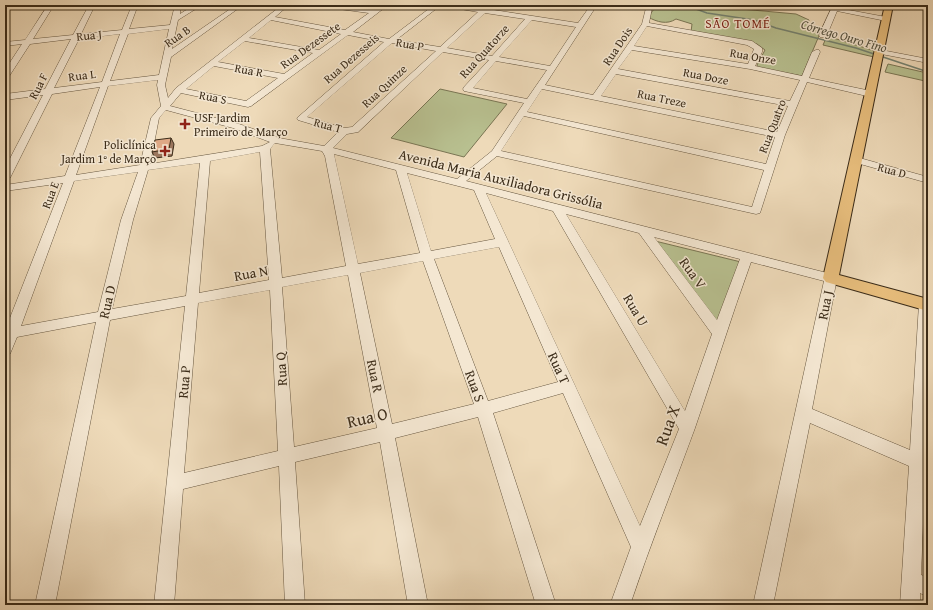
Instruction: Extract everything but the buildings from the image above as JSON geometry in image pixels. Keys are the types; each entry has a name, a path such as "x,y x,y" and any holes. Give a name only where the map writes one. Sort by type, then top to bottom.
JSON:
{"main road":[{"name":"Rua J","path":"830,278 871,94 889,5"},
{"path":"830,278 926,304"}],"street":[{"path":"5,10 9,5"},
{"path":"5,76 51,5"},
{"name":"Rua F","path":"5,178 92,5"},
{"name":"Rua E","path":"5,350 8,334 70,178 135,5"},
{"path":"165,107 161,85 162,77 178,5"},
{"path":"174,23 199,5"},
{"name":"Rua B","path":"166,57 240,5"},
{"name":"Rua D","path":"45,605 104,315 127,220 144,168 156,118 179,90 214,64 286,5"},
{"path":"324,5 375,12"},
{"name":"Rua Dezessete","path":"248,104 385,5"},
{"name":"Rua Dezesseis","path":"301,118 390,41 438,5"},
{"path":"449,5 581,26"},
{"path":"458,183 495,152 550,68 593,7 571,5"},
{"name":"Rua Dois","path":"596,97 645,24 649,8 647,5"},
{"path":"823,35 835,7 886,19"},
{"name":"Rua Quinze","path":"355,130 484,11"},
{"name":"Rua P","path":"270,18 390,41 550,68"},
{"name":"Rua Quatorze","path":"528,102 467,89 530,18"},
{"name":"Rua J","path":"5,44 125,32 174,23"},
{"path":"645,24 749,43 758,48 758,52 750,67"},
{"path":"243,39 320,52"},
{"name":"Rua Onze","path":"630,47 750,67 871,94"},
{"name":"Rua Quatro","path":"495,152 756,211 780,135 816,52"},
{"path":"878,54 928,61"},
{"name":"Rua R","path":"214,64 285,77"},
{"name":"Rua Doze","path":"614,71 793,104"},
{"name":"Rua L","path":"5,97 162,77"},
{"name":"Rua Treze","path":"539,86 780,135"},
{"name":"Rua S","path":"179,90 248,104"},
{"name":"Avenida Maria Auxiliadora Grissólia","path":"165,107 236,126 271,144 326,149 830,278"},
{"path":"521,113 769,168"},
{"name":"Rua T","path":"301,118 344,131 355,130"},
{"path":"326,149 344,131"},
{"path":"5,188 205,158 271,144"},
{"name":"Rua Q","path":"271,144 276,284 295,605"},
{"name":"Rua R","path":"326,149 330,156 386,432 418,605"},
{"name":"Rua P","path":"164,605 205,158"},
{"name":"Rua D","path":"856,160 928,180"},
{"name":"Rua S","path":"400,168 428,256 484,410 546,605"},
{"name":"Rua T","path":"478,188 640,547"},
{"name":"Rua U","path":"557,208 687,428"},
{"name":"Rua V","path":"643,230 719,333"},
{"name":"Rua N","path":"8,334 502,242"},
{"name":"Rua X","path":"620,605 640,547 687,428 719,333 747,257"},
{"name":"Rua J","path":"763,605 804,413 830,278"},
{"path":"910,605 920,584 926,304"},
{"name":"Rua O","path":"175,483 484,410 568,386"},
{"path":"804,413 923,464"}],"green space":[{"path":"651,5 724,5 741,9 796,14 809,20 807,28 821,31 802,76 758,68 757,65 765,50 757,44 691,32 692,24 676,19 666,22 651,19 648,17 654,9"},
{"path":"827,36 875,51 874,57 823,45"},
{"path":"888,64 927,73 925,81 885,72"},
{"path":"440,89 507,104 464,157 391,138"},
{"path":"655,241 741,262 718,326"}],"waterway":[{"name":"Córrego Ouro Fino","path":"685,5 707,13 754,20 776,28 856,48 928,72"}],"place":[{"name":"USF Jardim Primeiro de Março","path":"185,124"},
{"name":"Policlínica Jardim 1º de Março","path":"165,151"}],"district":[{"name":"SÃO TOMÉ","path":"738,23"}]}
